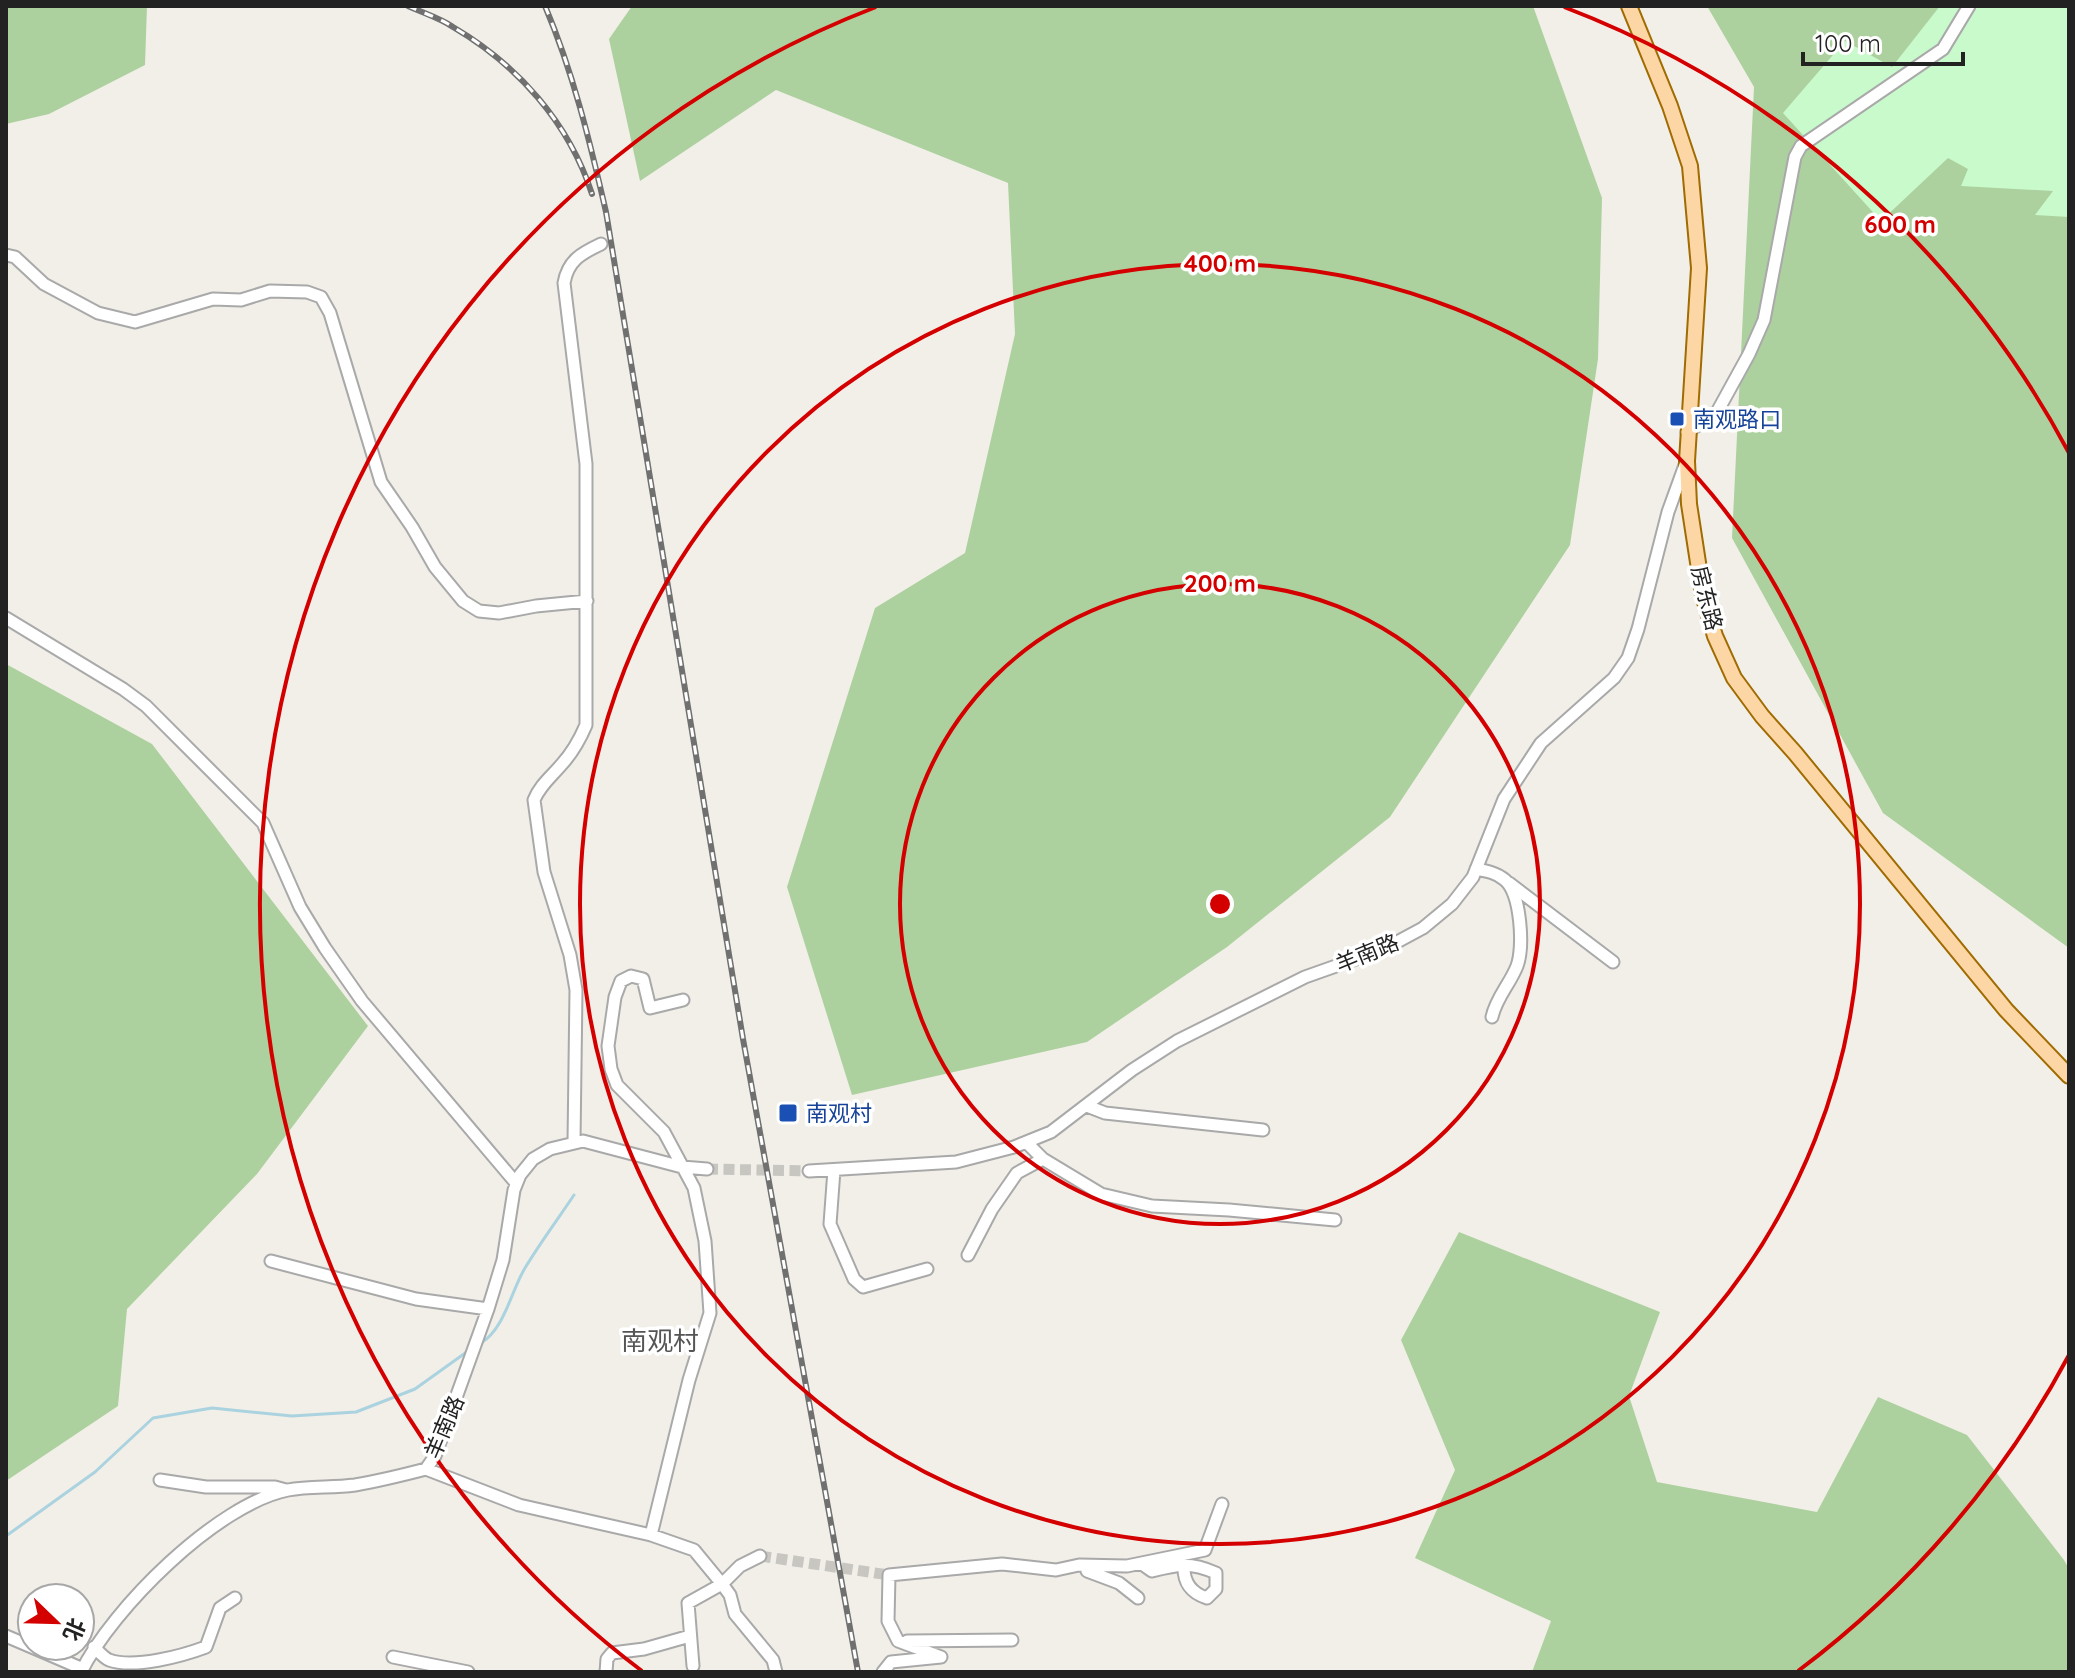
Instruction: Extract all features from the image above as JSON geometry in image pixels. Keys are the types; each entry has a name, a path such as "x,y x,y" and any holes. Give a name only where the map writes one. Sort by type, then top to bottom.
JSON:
{"main road":[{"name":"房东路","path":"1629,6 1670,106 1690,166 1699,268 1687,432 1689,504 1703,595 1715,636 1734,678 1762,716 2006,1010 2069,1076"}],"street":[{"path":"1687,432 1716,414 1764,320 1795,157 1801,146 1943,49 1969,6"},
{"path":"574,1142 576,990 570,955 544,872 534,800 538,790 572,750 586,725 586,464 564,283 572,261 601,244"},
{"path":"6,255 15,257 44,284 98,313 135,322 213,299 241,300 270,291 307,292 321,297 330,313 381,482 435,567 463,601 479,611 499,613 587,601"},
{"name":"羊南路","path":"809,1171 956,1162 1026,1142 1058,1128 1132,1070 1191,1034 1305,977 1384,949 1423,928 1452,904 1476,869 1504,799 1541,743 1614,678 1628,658 1668,512 1687,461"},
{"path":"6,618 146,706 263,823 300,907 362,1001 516,1183 533,1159 550,1149 574,1142 600,1144 682,1167 707,1169"},
{"path":"1476,869 1495,873 1509,882 1613,962"},
{"path":"1492,1017 1495,1004 1508,986 1521,952 1518,910 1509,882"},
{"path":"651,1535 689,1380 710,1313 705,1241 694,1188 664,1132 617,1085 608,1046 615,997 621,981 631,976 643,979 650,1008 683,1000"},
{"path":"1087,1106 1105,1113 1263,1130"},
{"path":"1026,1142 1043,1159 1101,1194 1152,1206 1335,1220"},
{"path":"968,1255 992,1209 1017,1173 1043,1159"},
{"path":"834,1170 830,1224 854,1279 863,1287 927,1269"},
{"name":"羊南路","path":"96,1644 151,1579 191,1545 252,1503 286,1490 354,1485 426,1469 435,1456 488,1309 503,1260 516,1183"},
{"path":"271,1261 416,1299 488,1309"},
{"path":"426,1469 519,1505 651,1535 694,1550 730,1595 735,1614 773,1660 776,1672"},
{"path":"160,1480 206,1487 275,1487 286,1490"},
{"path":"883,1672 891,1662 941,1657 898,1641 888,1621 889,1575 1002,1564 1056,1570 1142,1564 1205,1550 1222,1504"},
{"path":"693,1666 688,1603 722,1584 740,1566 760,1556"},
{"path":"1142,1564 1152,1571 1184,1565"},
{"path":"1071,1567 1098,1573 1119,1583 1138,1598"},
{"path":"96,1649 108,1660 176,1659 206,1647 220,1608 235,1598"},
{"path":"6,1636 82,1670"},
{"path":"606,1672 607,1659 612,1653 644,1649 690,1636"},
{"path":"898,1641 1012,1640"},
{"path":"393,1657 468,1672"}],"green space":[{"path":"6,6 147,6 145,65 49,114 6,124"},
{"path":"632,6 1533,6 1602,198 1598,359 1570,545 1390,817 1227,947 1087,1042 852,1095 787,887 875,608 965,553 1015,334 1008,183 776,90 640,181 609,39"},
{"path":"1707,6 2069,6 2069,948 1883,813 1732,538 1754,87"},
{"path":"1940,6 2069,6 2069,217 2035,215 2053,191 1961,186 1968,169 1948,158 1881,221 1783,113 1845,41 1892,67"},
{"path":"6,664 152,744 368,1026 257,1174 127,1309 118,1406 6,1481"},
{"path":"1459,1232 1660,1312 1629,1396 1657,1482 1817,1512 1878,1397 1967,1435 2069,1569 2069,1672 1532,1672 1551,1621 1415,1558 1455,1470 1401,1340"}],"waterway":[{"path":"481,1343 496,1328 525,1268 574,1195"},
{"path":"6,1536 95,1472 153,1418 212,1408 292,1416 356,1412 415,1389 468,1351"}],"tunnel":[{"path":"707,1169 809,1171"},
{"path":"760,1556 889,1575"}],"railway":[{"path":"408,6 443,21 477,42 519,78 538,98 570,143 592,194"},
{"path":"545,6 572,82 606,212 743,1039 858,1672"}],"place":[{"name":"南观路口","path":"1677,419"},
{"name":"南观村","path":"788,1113"}],"district":[{"name":"南观村","path":"660,1341"}]}
